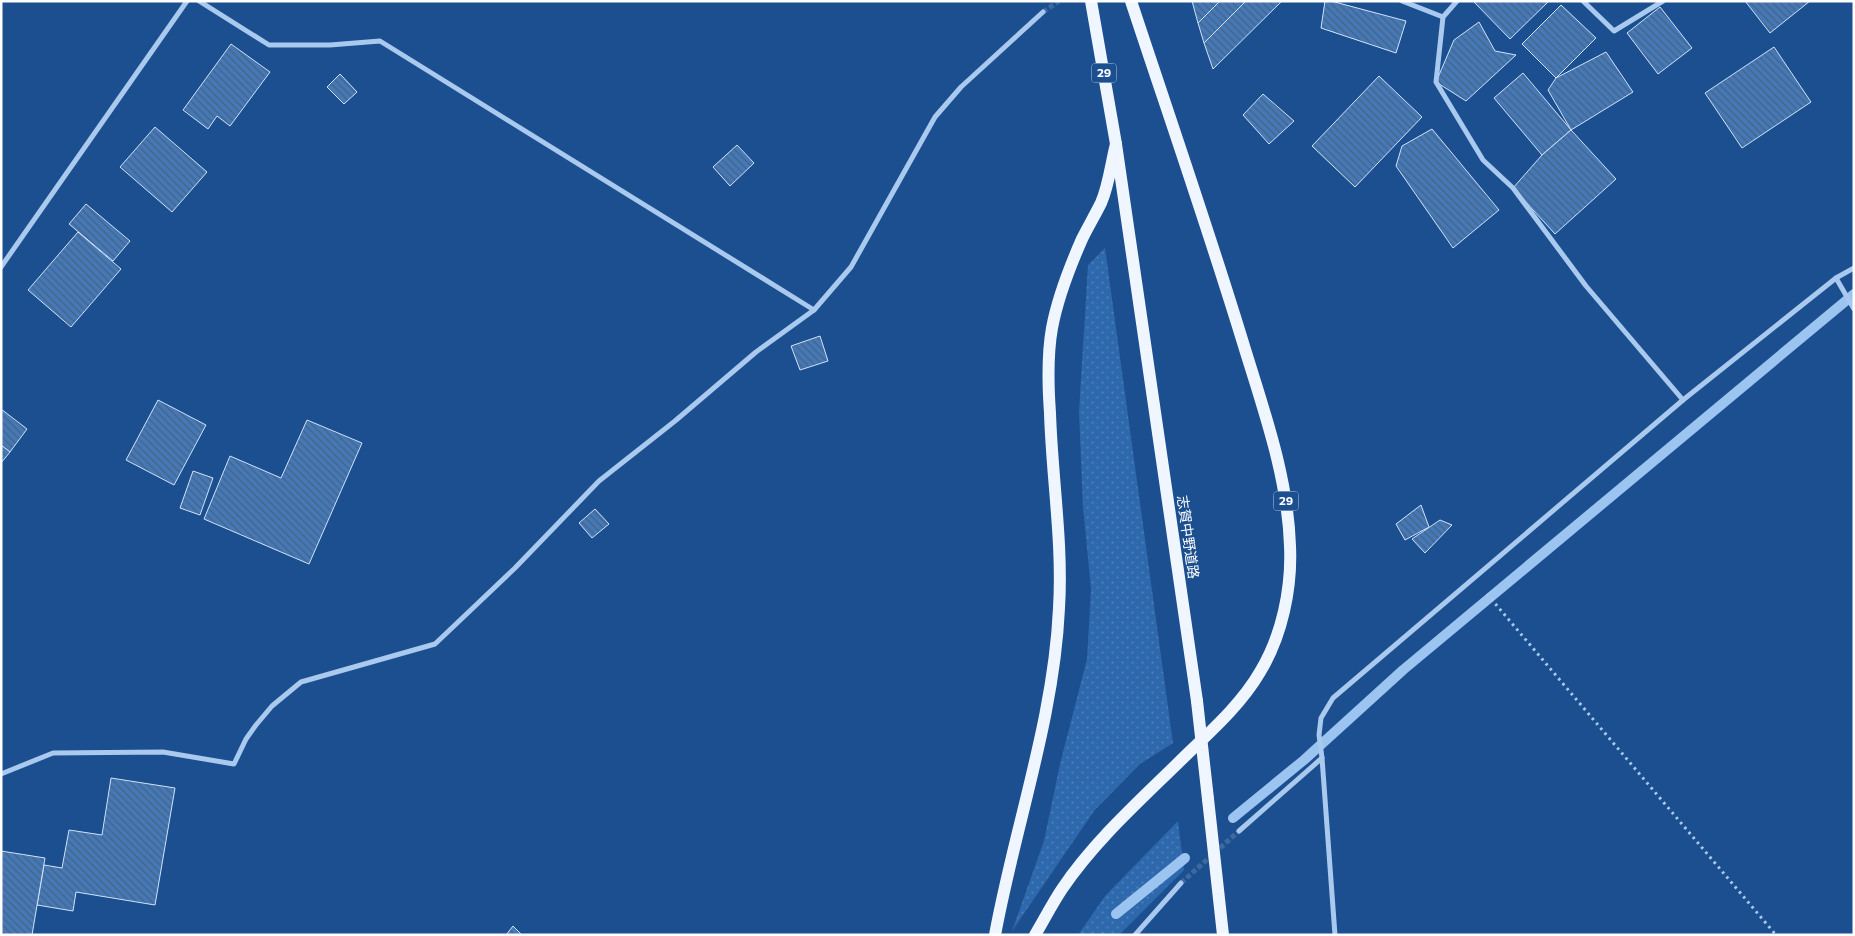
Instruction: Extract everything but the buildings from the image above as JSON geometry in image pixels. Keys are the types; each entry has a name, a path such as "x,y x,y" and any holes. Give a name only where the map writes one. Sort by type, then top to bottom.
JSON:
{"main road":[{"name":"29","path":"995,935 1005,883 1039,747 1057,641 1060,558 1053,476 1048,375 1052,327 1066,281 1082,241 1102,201 1116,144 1091,1"},
{"name":"29","path":"1035,935 1063,888 1091,852 1237,704 1261,672 1278,634 1288,586 1290,547 1285,499 1270,432 1227,290 1131,1"},
{"name":"志賀中野道路","path":"1116,144 1197,700 1223,935"}],"street":[{"path":"1,267 186,1"},
{"path":"199,1 269,46 330,45 380,41 814,310"},
{"path":"1402,1 1443,17"},
{"path":"1457,1 1443,17 1436,82 1483,160 1513,188 1586,286 1683,400"},
{"path":"1583,1 1614,31 1663,1"},
{"path":"1,774 53,753 163,752 234,764 246,739 256,724 272,706 301,682 436,644 515,568 599,480 675,421 756,352 814,310 851,267 935,117 961,87 1043,12"},
{"path":"1335,935 1319,735 1320,718 1333,698 1683,400 1836,278 1854,268"},
{"path":"1836,278 1854,309"},
{"path":"1239,831 1322,755"},
{"path":"1136,935 1181,883"}],"path":[{"path":"1485,593 1776,935"}],"shaded area":[{"path":"1105,248 1173,743 1140,764 1094,811 1012,931 1044,841 1060,764 1087,659 1091,589 1083,507 1079,412 1088,265"},
{"path":"1178,821 1184,870 1119,935 1078,935 1105,896"}],"waterway":[{"path":"1233,818 1304,760 1403,670 1854,294"},
{"path":"1116,914 1185,858"}],"tunnel":[{"path":"1043,12 1059,1"},
{"path":"1181,883 1239,831"}]}
